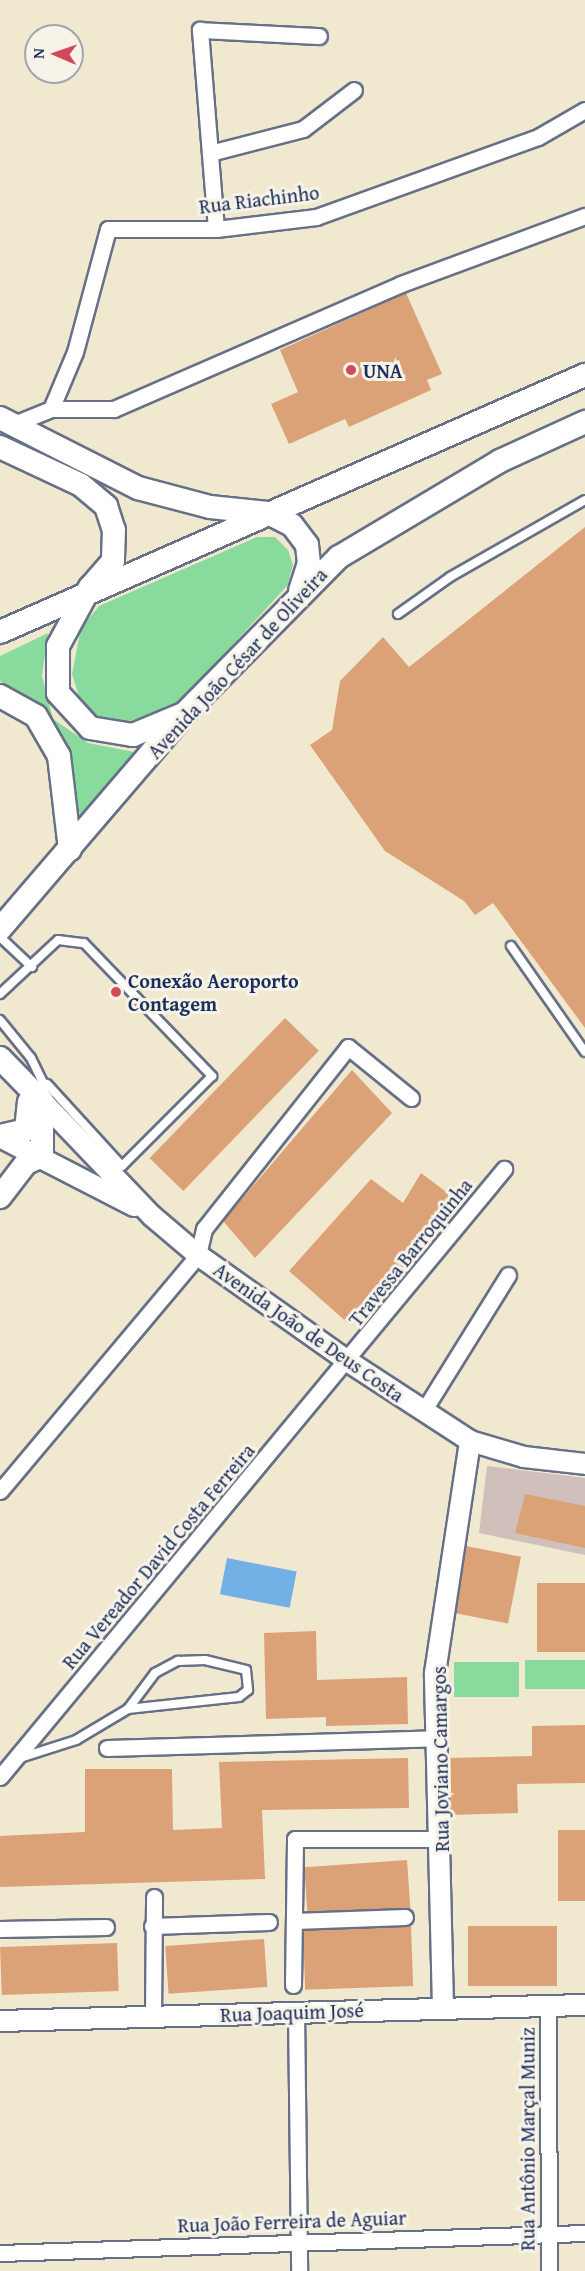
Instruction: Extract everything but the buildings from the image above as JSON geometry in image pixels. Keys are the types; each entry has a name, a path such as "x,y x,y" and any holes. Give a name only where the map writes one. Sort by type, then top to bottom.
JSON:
{"main road":[{"path":"0,632 585,375"},
{"path":"7,421 138,488 210,507 268,513 292,525 307,545 309,563 299,592"},
{"name":"Avenida João César de Oliveira","path":"0,929 185,713 299,592 339,557 425,502 585,422"},
{"path":"0,447 81,485 106,506 113,561 85,595 58,646 58,693 72,712 90,728 133,735 185,713"},
{"path":"0,696 36,716 59,756 70,849"},
{"name":"Avenida João de Deus Costa","path":"0,1058 21,1080 45,1093"},
{"path":"0,1136 26,1130 30,1121 21,1080"},
{"path":"0,1197 26,1163 42,1156 45,1093"}],"street":[{"path":"216,229 200,30 320,36"},
{"path":"210,153 303,129 354,90"},
{"name":"Rua Riachinho","path":"51,409 75,352 108,228 216,229 316,217 538,137 585,110"},
{"path":"7,421 51,409 114,409 401,284 585,216"},
{"path":"0,1491 198,1255 204,1229 348,1047 411,1098"},
{"name":"Avenida João de Deus Costa","path":"45,1093 152,1216 198,1255 349,1362 470,1441 524,1457 585,1464"},
{"name":"Avenida João de Deus Costa","path":"0,1136 42,1156 152,1216"},
{"name":"Travessa Barroquinha","path":"349,1362 504,1169"},
{"path":"424,1410 508,1275"},
{"name":"Rua Vereador David Costa Ferreira","path":"0,1777 349,1362"},
{"name":"Rua Joviano Camargos","path":"442,2007 441,1839 435,1673 470,1441"},
{"path":"107,1748 436,1738"},
{"path":"293,1985 295,1839 441,1839"},
{"path":"153,2017 154,1897"},
{"path":"294,1921 405,1917"},
{"path":"153,1926 269,1922"},
{"path":"0,1929 106,1927"},
{"name":"Rua Joaquim José","path":"0,2021 442,2007 585,2005"},
{"name":"Rua Antônio Marçal Muniz","path":"548,2006 549,2271"},
{"path":"296,2011 298,2271"},
{"name":"Rua João Ferreira de Aguiar","path":"0,2253 298,2240 585,2233"}],"lane":[{"path":"398,614 450,577 585,500"},
{"path":"0,937 32,967"},
{"path":"0,994 32,967 58,940 84,943 212,1076 122,1166 45,1093 0,1020"},
{"path":"511,946 585,1052"},
{"path":"16,1759 76,1740 128,1709 154,1673 178,1661 206,1660 246,1670 248,1689 239,1697 128,1709"}],"shaded area":[{"path":"487,1466 585,1478 585,1555 479,1533"}],"green space":[{"path":"257,537 275,537 288,550 293,565 287,586 179,703 127,722 97,717 79,697 72,674 81,628 99,606"},
{"path":"48,633 42,676 53,719 88,743 134,752 81,821 67,757 49,722 0,681 0,656"},
{"path":"525,1660 585,1660 585,1689 525,1689"},
{"path":"454,1662 519,1662 519,1697 454,1697"}],"water":[{"path":"227,1558 297,1572 290,1608 220,1594"}],"place":[{"name":"UNA","path":"351,370"},
{"name":"Conexão Aeroporto Contagem","path":"116,992"}]}
